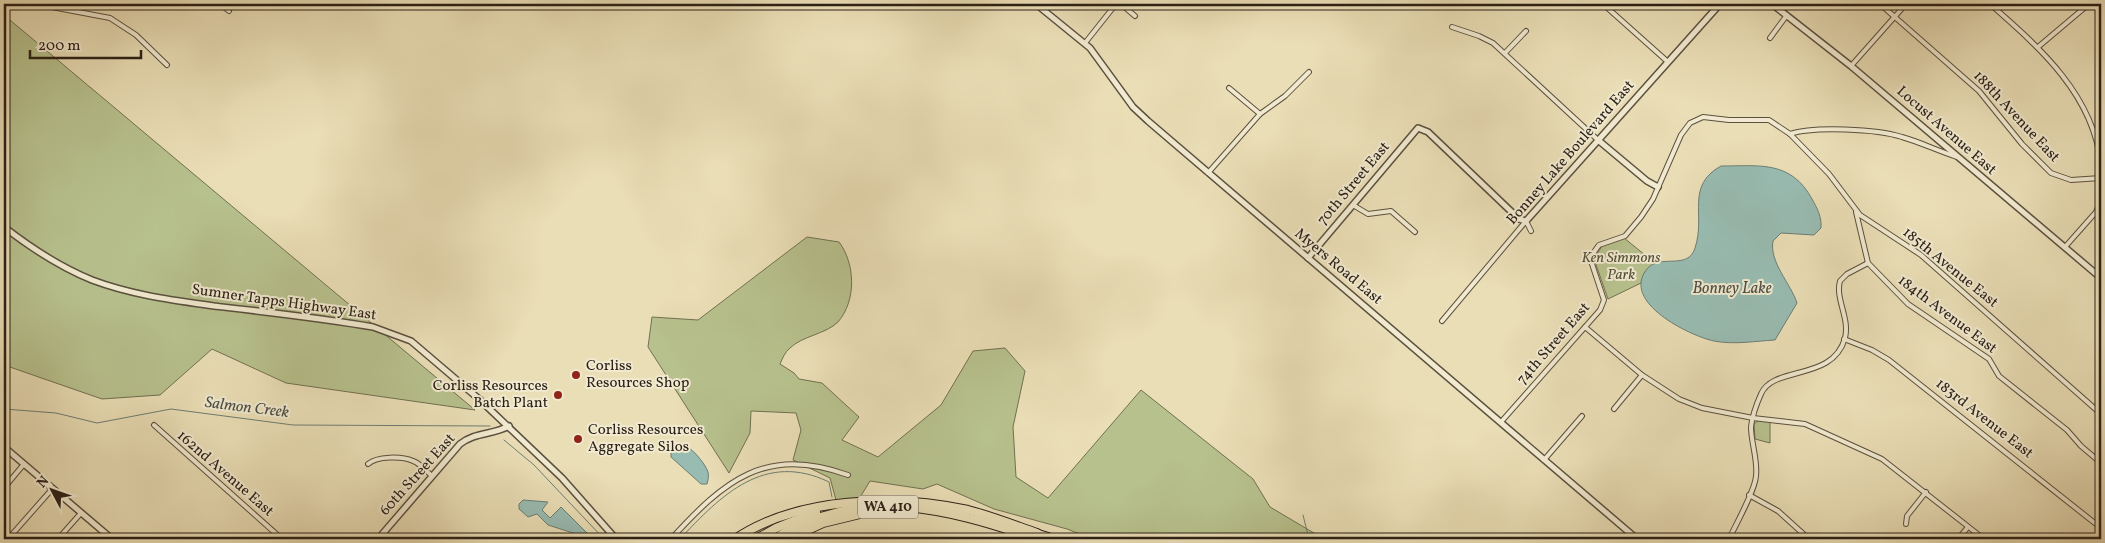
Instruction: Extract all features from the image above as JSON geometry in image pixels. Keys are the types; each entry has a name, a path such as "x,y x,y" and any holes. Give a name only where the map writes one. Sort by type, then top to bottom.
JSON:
{"highway":[{"name":"WA 410","path":"756,539 802,517 845,505 892,501 942,505 970,511 1036,537"},
{"path":"735,539 760,525 791,514 821,507 845,505"},
{"name":"WA 410","path":"774,539 828,514 887,507 950,512 1036,537 1056,539"},
{"path":"788,539 839,518 883,511 940,514 1005,529"}],"street":[{"path":"36,4 110,18 136,35 167,65"},
{"path":"220,4 230,12"},
{"name":"Myers Road East","path":"1036,4 1084,43 1102,62 1134,107 1208,173 1636,539"},
{"path":"1084,43 1116,4"},
{"path":"1121,4 1135,16"},
{"path":"1603,4 1668,62"},
{"name":"Bonney Lake Boulevard East","path":"1442,321 1526,221 1720,4"},
{"name":"Locust Avenue East","path":"1772,4 1851,66 2101,278"},
{"name":"188th Avenue East","path":"1880,4 1978,91 2022,144 2052,173 2071,180 2101,178"},
{"path":"1851,66 1906,4"},
{"path":"1990,4 2038,48 2060,72 2087,113 2096,132 2101,164"},
{"path":"2038,48 2089,4"},
{"path":"2094,4 2101,14"},
{"path":"1770,38 1787,15"},
{"path":"1452,27 1484,38 1505,53 1598,140 1647,181 1658,187"},
{"path":"1505,53 1526,31"},
{"path":"1208,173 1260,114 1285,96 1309,72"},
{"path":"1229,88 1260,114"},
{"name":"185th Avenue East","path":"1707,118 1769,120 1790,134 1830,174 1856,211 1926,260 2101,414"},
{"name":"74th Street East","path":"1501,422 1600,310 1604,302 1592,264 1594,252 1599,245 1618,240 1628,233 1646,210 1686,128 1695,119 1707,118"},
{"name":"70th Street East","path":"1308,258 1413,133 1420,128 1428,132 1519,219 1526,221"},
{"path":"1790,134 1799,131 1827,129 1895,135 1957,157"},
{"path":"2065,247 2096,212 2101,200"},
{"path":"1353,205 1368,214 1391,211 1415,232"},
{"path":"1729,539 1756,476 1751,431 1759,397 1767,384 1826,363 1844,339 1846,324 1839,284 1847,274 1868,264 1856,211"},
{"path":"1526,221 1531,231"},
{"name":"Sumner Tapps Highway East","path":"4,227 31,247 64,266 91,280 122,290 162,299 367,326 393,332 411,341 509,426 568,484 616,539"},
{"name":"184th Avenue East","path":"1868,264 1908,304 1989,359 1999,376 2067,430 2081,446 2101,463"},
{"path":"1585,327 1642,375 1668,393 1690,404 1753,418 1805,424 1882,459 1984,539"},
{"name":"183rd Avenue East","path":"1844,339 1872,350 1889,360 2101,528"},
{"path":"1614,409 1642,375"},
{"path":"1544,460 1582,416"},
{"name":"162nd Avenue East","path":"154,425 282,539"},
{"name":"60th Street East","path":"378,539 463,441 475,435 498,432 509,426"},
{"path":"4,447 111,539"},
{"path":"368,464 382,458 409,460 417,463 432,476"},
{"path":"4,488 24,464"},
{"path":"671,539 719,490 750,472 774,466 799,464 824,467 848,474"},
{"path":"8,539 52,488"},
{"path":"1906,524 1907,516 1926,492"},
{"path":"1749,495 1778,511 1809,539"},
{"path":"58,539 81,513"},
{"path":"1958,539 1968,527"}],"green space":[{"path":"4,15 475,410 286,383 212,349 160,395 102,399 4,365"},
{"path":"807,237 839,242 851,271 851,293 844,313 838,322 795,344 787,351 780,364 794,373 799,379 822,383 859,417 842,440 878,457 941,405 973,351 1005,348 1025,371 1013,427 1016,477 1048,498 1141,390 1253,479 1270,507 1324,539 1092,539 1067,529 994,509 937,484 923,489 870,481 859,499 836,500 830,478 793,460 801,430 796,413 751,411 750,433 729,473 648,347 652,317 698,320"},
{"name":"Ken Simmons Park","path":"1624,238 1655,263 1644,273 1641,283 1608,299 1594,259 1602,246"},
{"path":"1759,420 1770,421 1770,443 1755,439 1754,424"}],"water":[{"name":"Bonney Lake","path":"1721,166 1761,166 1784,171 1804,186 1820,216 1821,228 1814,235 1781,233 1773,241 1774,257 1777,265 1797,303 1775,340 1729,343 1703,338 1661,316 1650,305 1643,293 1641,281 1647,269 1653,264 1680,261 1691,255 1698,236 1699,202 1703,183 1710,174"},
{"path":"680,443 697,455 704,464 708,474 707,484 701,484 671,457 671,453"},
{"path":"523,500 548,502 542,510 550,518 561,507 593,539 582,539 573,533 548,525 537,514 528,517 519,509 519,504"}],"waterway":[{"name":"Salmon Creek","path":"4,409 56,413 97,423 171,409 293,425 490,426"},
{"name":"Salmon Creek","path":"504,440 534,465 604,539"},
{"name":"Salmon Creek","path":"680,539 728,493 746,482 765,475 784,472 806,474 829,482 832,497"},
{"name":"Salmon Creek","path":"1303,515 1309,539"}],"place":[{"name":"Corliss Resources Shop","path":"576,375"},
{"name":"Corliss Resources Batch Plant","path":"558,395"},
{"name":"Corliss Resources Aggregate Silos","path":"578,439"}]}
